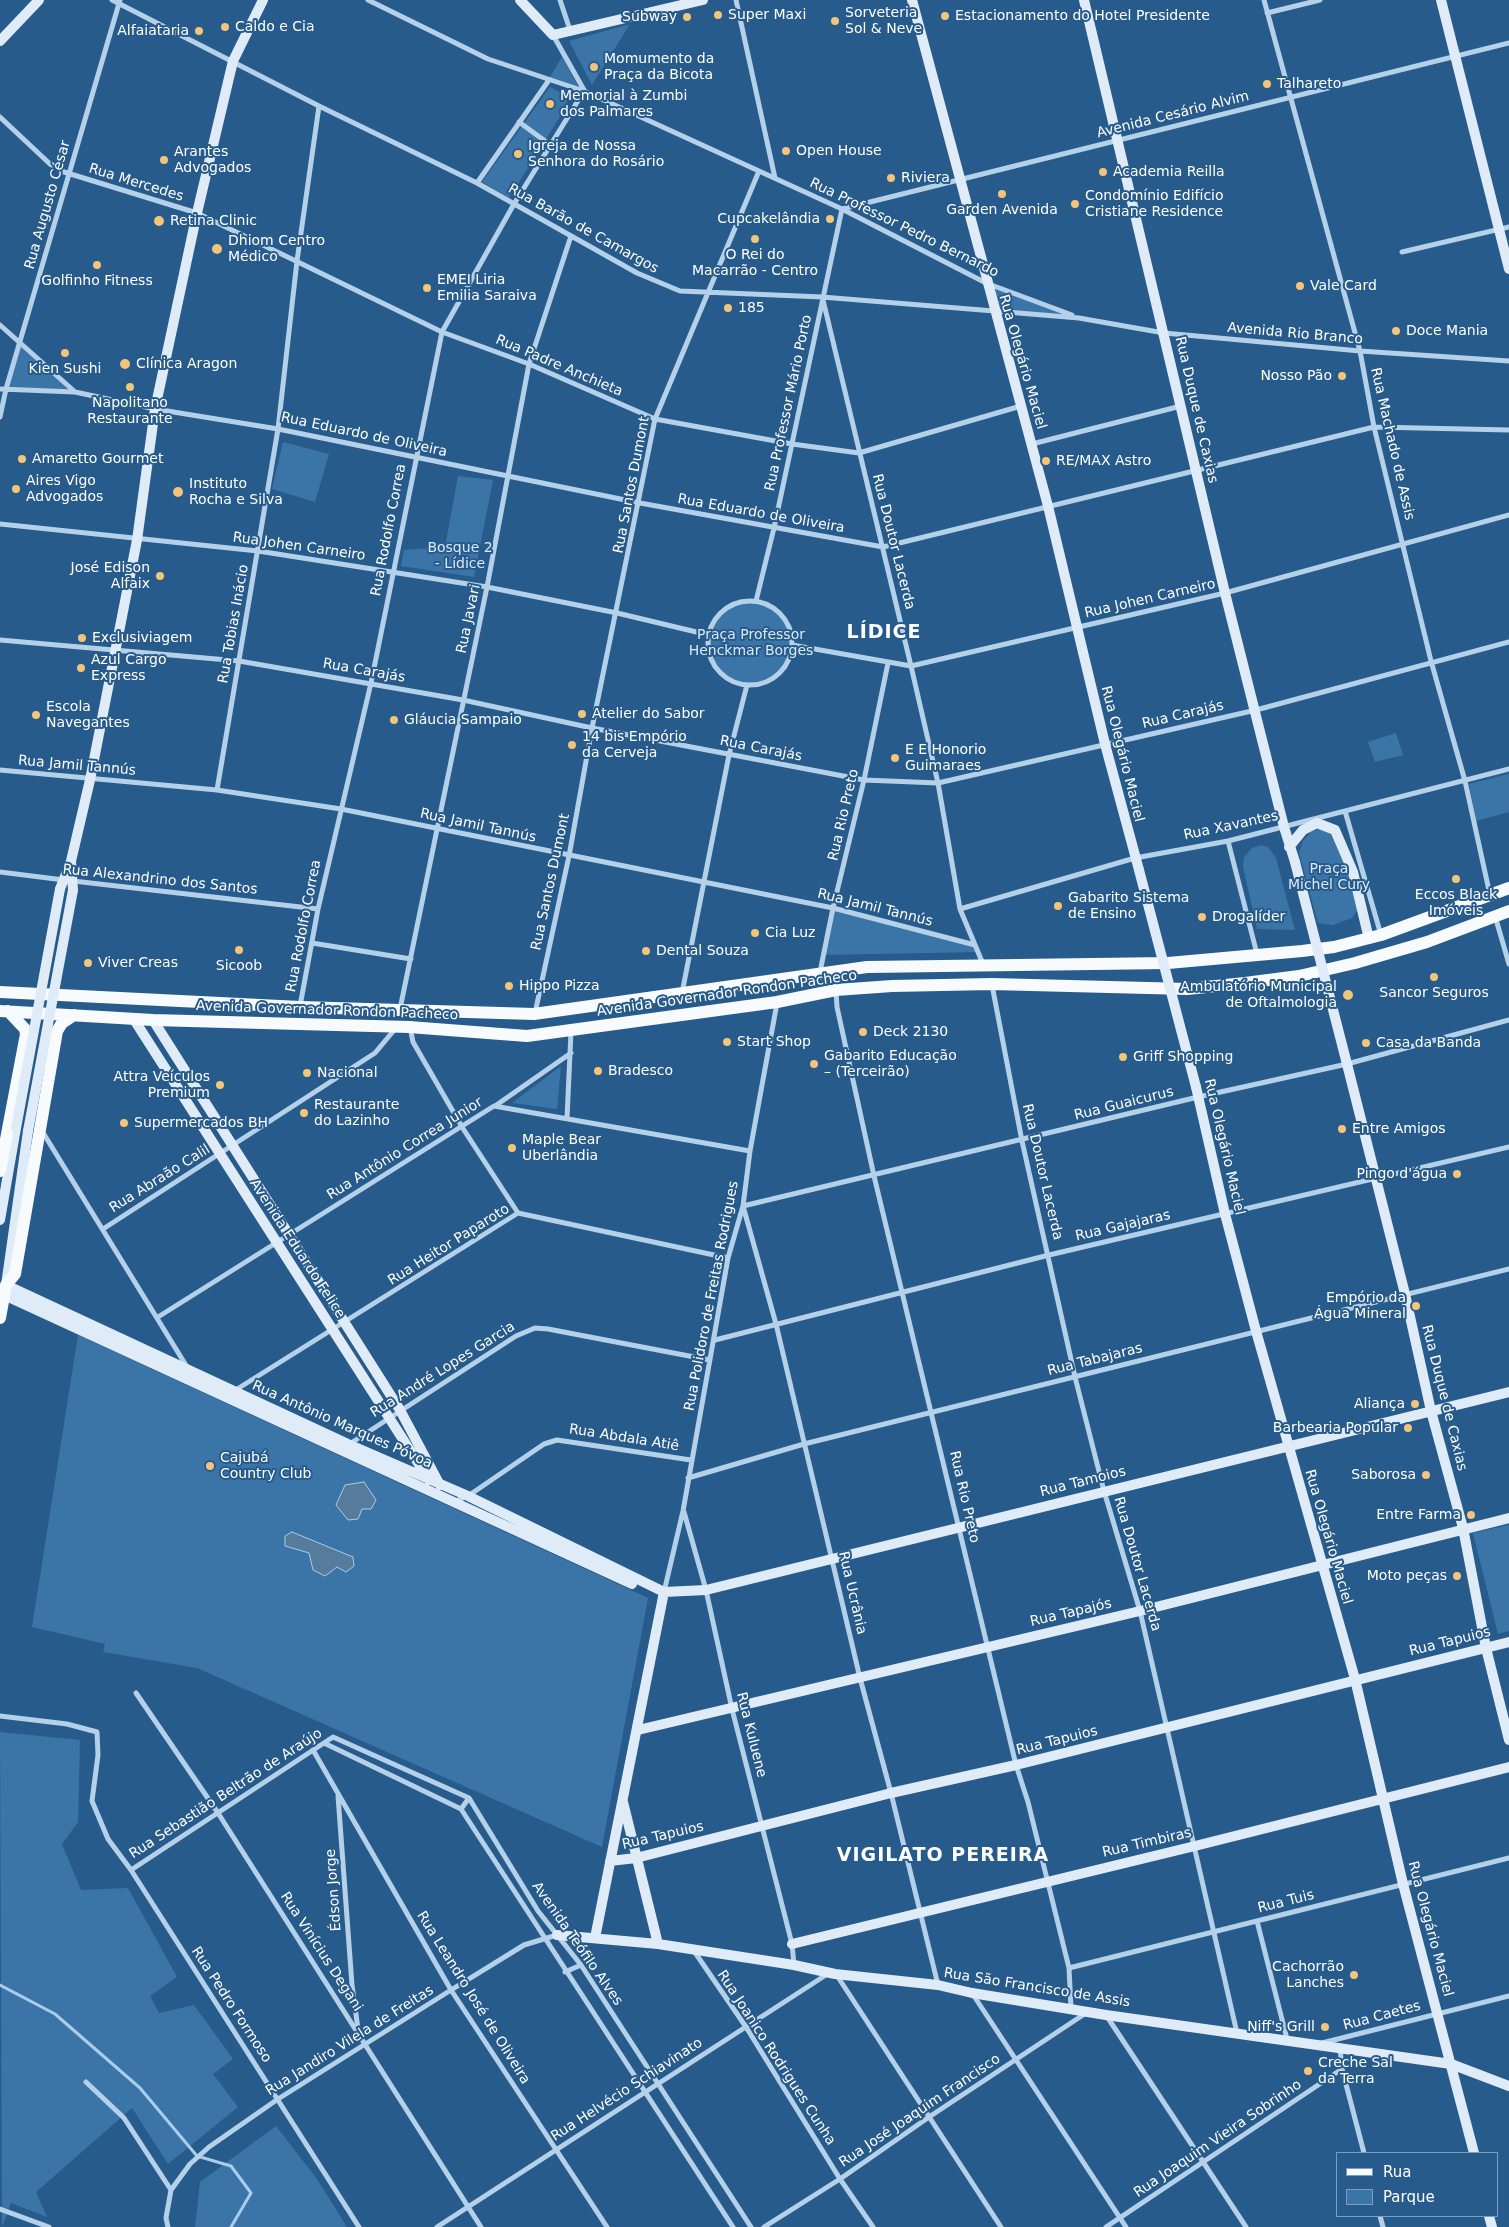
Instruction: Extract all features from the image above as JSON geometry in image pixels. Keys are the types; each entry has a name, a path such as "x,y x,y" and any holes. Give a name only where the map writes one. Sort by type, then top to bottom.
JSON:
{"main road":[{"name":"Avenida Governador Rondon Pacheco","path":"0,992 300,1007 534,1014 820,972 867,967 984,967 1168,963 1257,956 1334,947 1375,937 1509,888"},
{"name":"Avenida Governador Rondon Pacheco","path":"4,1011 153,1020 403,1027 527,1036 571,1032 777,1002 836,990 892,986 992,984 1187,989 1290,977 1355,963 1418,944 1509,911"},
{"path":"0,1171 26,1034 25,1029 4,1011"},
{"path":"0,1318 5,1290 15,1274 34,1128 50,1069 57,1031 62,1023 74,1014"},
{"path":"22,1062 32,1054 39,1053 45,1057 50,1069"}],"street":[{"path":"0,41 39,0"},
{"name":"Rua Barão de Camargos","path":"112,0 233,60 319,106 477,183 659,284 680,291 708,294 822,297 1079,318"},
{"path":"0,1220 61,885 71,861 90,780 138,540 156,409 197,213 233,60 263,0"},
{"path":"368,0 488,59 584,91 775,178"},
{"path":"520,0 553,35 584,91"},
{"path":"560,0 570,31"},
{"path":"553,35 703,0"},
{"path":"736,0 775,178"},
{"name":"Rua Olegário Maciel","path":"912,0 961,180 986,283 1048,506 1105,744 1197,1092 1225,1214 1321,1565 1355,1679 1403,1884 1474,2152"},
{"name":"Rua Duque de Caxias","path":"1084,0 1225,593 1289,847 1295,862 1377,1177 1431,1411 1463,1528 1486,1648 1509,1740"},
{"name":"Rua Machado de Assis","path":"1264,0 1289,98 1360,351 1374,427 1431,661 1465,781 1490,896"},
{"path":"1267,13 1320,0"},
{"path":"1441,0 1509,269"},
{"name":"Rua Augusto César","path":"0,417 3,389 20,341 119,2"},
{"name":"Avenida Cesário Alvim","path":"842,209 1509,43"},
{"path":"477,183 549,80"},
{"name":"Rua Rodolfo Correa","path":"300,1007 318,909 371,683 442,332 514,204 584,91"},
{"name":"Rua Tobias Inácio","path":"217,790 278,429 297,261 319,106"},
{"name":"Rua Mercedes","path":"0,117 50,164 69,174 197,213"},
{"path":"519,122 545,141"},
{"name":"Rua Santos Dumont","path":"534,1014 569,856 592,728 640,503 655,419 759,171"},
{"name":"Rua Professor Pedro Bernardo","path":"775,178 842,209 986,283 1079,318"},
{"name":"Rua Professor Mário Porto","path":"756,602 774,528 842,209"},
{"name":"Rua Padre Anchieta","path":"197,213 442,332 529,364 655,419 792,444 859,453 1021,406"},
{"path":"1402,252 1509,226"},
{"name":"Rua Javari","path":"400,1010 487,587 529,364 572,236"},
{"name":"Rua Doutor Lacerda","path":"822,297 912,666 938,783 960,909 984,967"},
{"name":"Avenida Rio Branco","path":"1079,318 1164,333 1360,351 1509,361"},
{"path":"0,324 74,392"},
{"name":"Rua Eduardo de Oliveira","path":"3,389 74,392 156,409 278,429 640,503 883,547 1374,427 1509,430"},
{"path":"1031,444 1181,406"},
{"name":"Rua Johen Carneiro","path":"792,645 912,666 1225,593 1509,515"},
{"name":"Rua Johen Carneiro","path":"0,524 138,540 258,551 487,587 617,613 709,635"},
{"path":"743,602 756,602 768,605 786,621 791,632 792,645 787,664 782,671 766,682 747,685 733,682 717,668 708,649 709,635 713,623 721,613 731,606 743,602"},
{"name":"Rua Carajás","path":"0,640 115,648 239,661 463,700 592,728 864,780 938,783 1256,710 1431,661 1509,642"},
{"name":"Rua Rio Preto","path":"820,972 833,908 864,780 888,663"},
{"path":"682,993 729,755 747,685"},
{"name":"Rua Xavantes","path":"960,909 1135,858 1228,841 1509,769"},
{"name":"Rua Jamil Tannús","path":"0,770 90,780 217,790 340,809 833,908 975,945"},
{"path":"1345,811 1375,937"},
{"path":"1289,847 1303,830 1317,823 1335,830 1353,872 1375,937"},
{"path":"1228,841 1257,956"},
{"path":"71,861 73,886 34,1128 103,1229 188,1369 177,1369 172,1372"},
{"name":"Rua Alexandrino dos Santos","path":"0,872 61,885 318,909"},
{"path":"1494,916 1509,964"},
{"path":"312,943 411,959"},
{"name":"Rua Doutor Lacerda","path":"992,984 1022,1141 1049,1254 1075,1377 1104,1491 1140,1611 1165,1728 1195,1846 1237,2033"},
{"name":"Rua Rio Preto","path":"836,990 836,1007 874,1176 904,1293 1016,1765 1028,1802 1069,1968 1071,2008"},
{"name":"Rua Polidoro de Freitas Rodrigues","path":"663,1595 683,1511 691,1460 715,1340 728,1258 743,1206 750,1151 777,1002"},
{"name":"Avenida Eduardo Felice","path":"133,1018 429,1480 445,1499"},
{"name":"Avenida Eduardo Felice","path":"153,1020 400,1410 445,1499"},
{"name":"Rua Guaicurus","path":"743,1206 1022,1141 1197,1092 1348,1064 1509,1020"},
{"path":"403,1027 462,1127 518,1213"},
{"name":"Rua Abraão Calil","path":"103,1229 375,1053 403,1027"},
{"path":"567,1118 571,1032"},
{"path":"494,1106 571,1052"},
{"path":"178,1087 191,1079"},
{"name":"Rua Antônio Correa Junior","path":"158,1317 494,1106 750,1151"},
{"name":"Rua Gajajaras","path":"715,1340 904,1293 1049,1254 1509,1147"},
{"name":"Rua Ucrânia","path":"743,1206 776,1324 860,1678 922,1913 938,1985"},
{"name":"Rua Heitor Paparoto","path":"234,1391 334,1331 518,1213 728,1258"},
{"name":"Rua Tabajaras","path":"688,1478 804,1444 932,1411 1509,1269"},
{"name":"Rua Antônio Marques Póvoa","path":"5,1290 188,1369 445,1499 663,1595"},
{"name":"Rua Antônio Marques Póvoa","path":"5,1290 172,1372 345,1447 468,1496 663,1595"},
{"name":"Rua André Lopes Garcia","path":"345,1447 516,1336 535,1328 710,1360"},
{"name":"Rua Tamoios","path":"663,1595 706,1590 1509,1392"},
{"name":"Rua Abdala Atiê","path":"445,1499 468,1496 544,1444 557,1440 691,1460"},
{"name":"Rua Kuluene","path":"683,1511 706,1590 732,1709 792,1944 794,1964"},
{"name":"Rua Tapajós","path":"638,1730 1140,1611 1463,1528 1509,1518"},
{"path":"595,1938 622,1799 638,1730 663,1595"},
{"name":"Rua Tapuios","path":"610,1861 636,1858 891,1793 1016,1765 1509,1642"},
{"name":"Rua Vinícius Degani","path":"136,1693 218,1813 366,2042 481,2227"},
{"name":"Rua Pedro Formoso","path":"0,1716 67,1724 97,1732 98,1755 92,1801 108,1839 131,1870 359,2227"},
{"name":"Rua Sebastião Beltrão de Araújo","path":"131,1870 333,1737 469,1798"},
{"path":"324,1743 461,1809 469,1798"},
{"name":"Rua Leandro José de Oliveira","path":"313,1750 451,1990 607,2227"},
{"name":"Rua Timbiras","path":"792,1944 1509,1767"},
{"name":"Édson Jorge","path":"338,1794 352,1985 359,2032"},
{"name":"Avenida Teófilo Alves","path":"469,1798 538,1911 581,1965 751,2227"},
{"path":"622,1799 658,1944"},
{"name":"Avenida Teófilo Alves","path":"461,1809 565,1972 733,2227"},
{"path":"476,1833 487,1827"},
{"name":"Rua Tuis","path":"1069,1968 1214,1930 1509,1858"},
{"path":"1257,1921 1287,2039"},
{"name":"Rua Jandiro Vilela de Freitas","path":"171,2190 190,2164 209,2147 278,2099 366,2042 524,1945 557,1935"},
{"name":"Rua São Francisco de Assis","path":"557,1935 658,1944 794,1964 832,1973 938,1985 972,1993 1088,2012 1451,2064 1509,2086"},
{"name":"Rua Joanico Rodrigues Cunha","path":"694,1950 746,2027 840,2179 873,2227"},
{"path":"565,1972 581,1965"},
{"path":"832,1973 1001,2227"},
{"name":"Rua Helvécio Schiavinato","path":"437,2227 469,2208 644,2091 832,1973"},
{"path":"972,1993 1126,2227"},
{"name":"Rua Caetes","path":"1320,2044 1438,2012 1509,1996"},
{"name":"Rua José Joaquim Francisco","path":"764,2227 840,2179 929,2117 1088,2012"},
{"path":"1106,2014 1246,2227"},
{"path":"1340,2048 1342,2069 1364,2152"},
{"name":"Rua Joaquim Vieira Sobrinho","path":"1106,2227 1342,2069"},
{"path":"86,2082 124,2118 171,2190 166,2218 168,2227"},
{"path":"0,2209 48,2227"}],"green space":[{"path":"630,24 592,85 569,41"},
{"path":"562,57 578,86 550,77"},
{"path":"550,87 563,94 568,104 509,198 482,182"},
{"path":"986,283 1079,318 994,311"},
{"path":"21,343 68,389 8,388"},
{"path":"283,442 329,454 315,502 272,489"},
{"name":"Bosque 2 - Lídice","path":"458,476 493,480 474,577 401,566 404,550 445,547"},
{"name":"Praça Professor Henckmar Borges","path":"750,602 766,605 779,614 788,627 791,643 788,659 779,672 766,681 750,684 734,681 721,672 712,659 709,643 712,627 721,614 734,605"},
{"path":"1396,733 1403,755 1375,762 1368,742"},
{"path":"1509,774 1509,812 1476,821 1469,784"},
{"name":"Praça Michel Cury","path":"1321,828 1333,832 1343,850 1358,909 1352,918 1333,925 1318,923 1299,853 1303,841 1311,832"},
{"path":"1261,845 1268,847 1276,858 1295,930 1257,929 1243,867 1244,857 1252,848"},
{"path":"833,908 975,945 979,952 823,955"},
{"path":"561,1066 557,1109 512,1103"},
{"name":"Cajubá Country Club","path":"78,1335 648,1598 602,1847 197,1668 103,1652 105,1644 32,1627"},
{"path":"1509,1525 1509,1631 1498,1634 1473,1533"},
{"path":"0,1732 80,1740 78,1822 62,1844 81,1890 128,1888 177,1977 150,1996 159,2013 194,2005 233,2059 213,2074 238,2107 168,2164 132,2108 36,2192 47,2217 11,2203 2,2227"},
{"path":"276,2126 317,2179 347,2227 195,2227 200,2182"}],"shaded area":[{"path":"364,1482 376,1500 371,1509 362,1509 358,1519 348,1520 336,1505 345,1485"},
{"path":"292,1532 353,1557 354,1566 346,1572 337,1567 325,1576 313,1570 309,1553 285,1546 285,1536"}],"waterway":[{"path":"0,1985 55,2014 140,2088 197,2156 231,2166 251,2193 231,2227"}],"place":[{"name":"Super Maxi","path":"718,15"},
{"name":"Estacionamento do Hotel Presidente","path":"945,16"},
{"name":"Subway","path":"687,17"},
{"name":"Sorveteria Sol & Neve","path":"835,21"},
{"name":"Caldo e Cia","path":"225,27"},
{"name":"Alfaiataria","path":"199,31"},
{"name":"Momumento da Praça da Bicota","path":"594,67"},
{"name":"Talhareto","path":"1267,84"},
{"name":"Memorial à Zumbi dos Palmares","path":"550,104"},
{"name":"Open House","path":"786,151"},
{"name":"Igreja de Nossa Senhora do Rosário","path":"518,154"},
{"name":"Arantes Advogados","path":"164,160"},
{"name":"Academia Reilla","path":"1103,172"},
{"name":"Riviera","path":"891,178"},
{"name":"Garden Avenida","path":"1002,194"},
{"name":"Condomínio Edifício Cristiane Residence","path":"1075,204"},
{"name":"Cupcakelândia","path":"830,219"},
{"name":"Retina Clinic","path":"159,221"},
{"name":"O Rei do Macarrão - Centro","path":"755,239"},
{"name":"Dhiom Centro Médico","path":"217,249"},
{"name":"Golfinho Fitness","path":"97,265"},
{"name":"Vale Card","path":"1300,286"},
{"name":"EMEI Liria Emilia Saraiva","path":"427,288"},
{"name":"185","path":"728,308"},
{"name":"Doce Mania","path":"1396,331"},
{"name":"Kien Sushi","path":"65,353"},
{"name":"Clínica Aragon","path":"125,364"},
{"name":"Nosso Pão","path":"1342,376"},
{"name":"Napolitano Restaurante","path":"130,387"},
{"name":"Amaretto Gourmet","path":"22,459"},
{"name":"RE/MAX Astro","path":"1046,461"},
{"name":"Aires Vigo Advogados","path":"16,489"},
{"name":"Instituto Rocha e Silva","path":"178,492"},
{"name":"José Edison Alfaix","path":"160,576"},
{"name":"Exclusiviagem","path":"82,638"},
{"name":"Azul Cargo Express","path":"81,668"},
{"name":"Atelier do Sabor","path":"582,714"},
{"name":"Escola Navegantes","path":"36,715"},
{"name":"Gláucia Sampaio","path":"394,720"},
{"name":"14 bis Empório da Cerveja","path":"572,745"},
{"name":"E E Honorio Guimaraes","path":"895,758"},
{"name":"Eccos Black Imóveis","path":"1456,879"},
{"name":"Gabarito Sistema de Ensino","path":"1058,906"},
{"name":"Drogalíder","path":"1202,917"},
{"name":"Cia Luz","path":"755,933"},
{"name":"Sicoob","path":"239,950"},
{"name":"Dental Souza","path":"646,951"},
{"name":"Viver Creas","path":"88,963"},
{"name":"Sancor Seguros","path":"1434,977"},
{"name":"Hippo Pizza","path":"509,986"},
{"name":"Ambulatório Municipal de Oftalmologia","path":"1348,995"},
{"name":"Deck 2130","path":"863,1032"},
{"name":"Start Shop","path":"727,1042"},
{"name":"Casa da Banda","path":"1366,1043"},
{"name":"Griff Shopping","path":"1123,1057"},
{"name":"Gabarito Educação – (Terceirão)","path":"814,1064"},
{"name":"Bradesco","path":"598,1071"},
{"name":"Nacional","path":"307,1073"},
{"name":"Attra Veículos Premium","path":"220,1085"},
{"name":"Restaurante do Lazinho","path":"304,1113"},
{"name":"Supermercados BH","path":"124,1123"},
{"name":"Entre Amigos","path":"1342,1129"},
{"name":"Maple Bear Uberlândia","path":"512,1148"},
{"name":"Pingo d'água","path":"1457,1174"},
{"name":"Empório da Água Mineral","path":"1416,1306"},
{"name":"Aliança","path":"1415,1404"},
{"name":"Barbearia Popular","path":"1408,1428"},
{"name":"Cajubá Country Club","path":"210,1466"},
{"name":"Saborosa","path":"1426,1475"},
{"name":"Entre Farma","path":"1471,1515"},
{"name":"Moto peças","path":"1457,1576"},
{"name":"Cachorrão Lanches","path":"1354,1975"},
{"name":"Niff's Grill","path":"1325,2027"},
{"name":"Creche Sal da Terra","path":"1308,2071"}],"district":[{"name":"LÍDICE","path":"884,633"},
{"name":"VIGILATO PEREIRA","path":"943,1856"}]}
